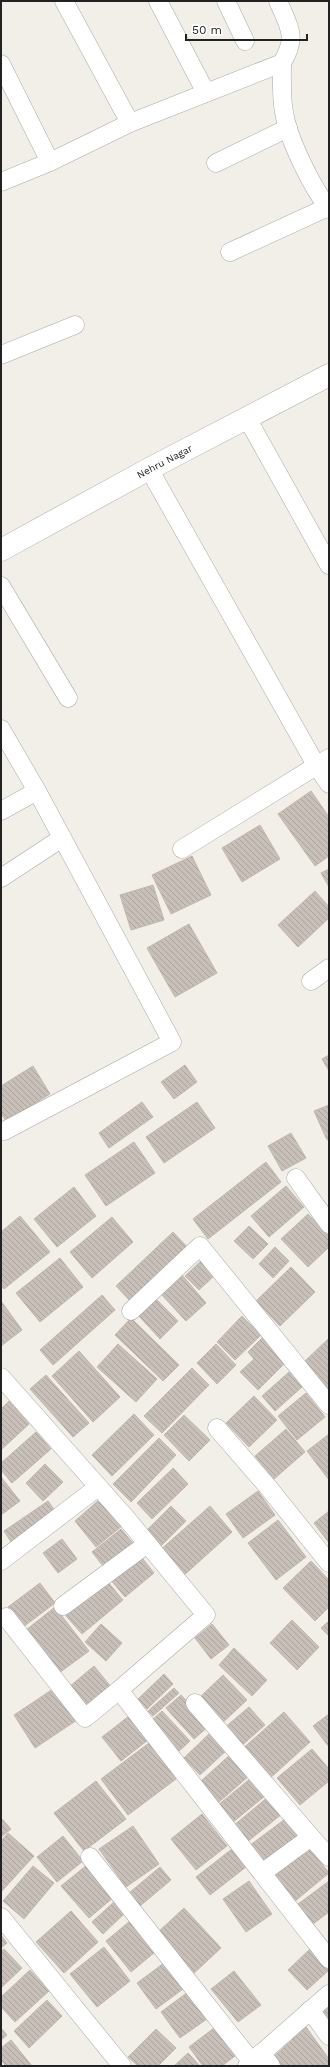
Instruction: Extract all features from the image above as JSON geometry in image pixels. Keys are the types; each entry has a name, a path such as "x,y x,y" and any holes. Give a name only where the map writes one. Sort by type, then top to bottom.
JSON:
{"street":[{"path":"64,1 130,123"},
{"path":"158,1 206,93"},
{"path":"226,1 246,41"},
{"path":"230,252 328,208 295,147 288,128 284,111 282,63 292,40 289,28 278,1"},
{"path":"1,182 50,162 130,123 282,63"},
{"path":"1,64 50,162"},
{"path":"216,163 288,128"},
{"path":"1,355 75,325"},
{"name":"Nehru Nagar","path":"1,550 149,469 329,375"},
{"path":"247,418 328,563"},
{"path":"149,469 322,762 329,784"},
{"path":"1,586 68,698"},
{"path":"1,729 37,791 172,1042 4,1131"},
{"path":"182,849 322,762"},
{"path":"1,811 37,791"},
{"path":"1,878 62,838"},
{"path":"311,980 329,968"},
{"path":"296,1178 329,1224"},
{"path":"131,1311 200,1246 329,1405"},
{"path":"1,1376 147,1544 206,1615 85,1718 6,1617"},
{"path":"217,1428 268,1487 329,1562"},
{"path":"1,1561 98,1487"},
{"path":"63,1606 147,1544"},
{"path":"119,1690 329,1959"},
{"path":"195,1703 329,1857"},
{"path":"262,1873 311,1837"},
{"path":"90,1857 258,2062 310,2010 329,1994"},
{"path":"1,1917 122,2066"},
{"path":"310,2010 329,2036"}],"building":[{"path":"311,791 329,817 329,856 315,866 278,814"},
{"path":"260,825 280,859 242,882 222,848"},
{"path":"192,856 211,895 171,914 152,875"},
{"path":"329,869 329,887 321,873"},
{"path":"153,885 164,920 131,930 120,895"},
{"path":"315,891 329,907 329,918 298,947 278,925"},
{"path":"189,924 217,973 175,997 147,948"},
{"path":"329,1055 329,1071 322,1059"},
{"path":"185,1065 197,1082 174,1099 161,1082"},
{"path":"33,1066 50,1094 6,1121 1,1113 1,1086"},
{"path":"142,1102 153,1117 109,1148 99,1133"},
{"path":"197,1102 215,1128 164,1163 146,1137"},
{"path":"329,1105 329,1139 327,1140 314,1111"},
{"path":"291,1133 306,1158 282,1171 268,1146"},
{"path":"134,1142 155,1173 106,1206 85,1175"},
{"path":"266,1162 281,1182 208,1239 193,1219"},
{"path":"286,1186 304,1207 269,1237 251,1216"},
{"path":"74,1187 96,1216 57,1247 34,1219"},
{"path":"308,1214 329,1236 329,1247 308,1267 281,1239"},
{"path":"20,1216 50,1252 4,1289 1,1285 1,1232"},
{"path":"112,1217 133,1242 92,1278 70,1252"},
{"path":"249,1226 268,1244 253,1259 234,1241"},
{"path":"173,1232 191,1251 134,1305 116,1286"},
{"path":"275,1247 289,1261 273,1278 259,1264"},
{"path":"60,1258 83,1287 40,1322 16,1293"},
{"path":"203,1259 217,1273 199,1290 185,1276"},
{"path":"291,1267 315,1292 280,1326 256,1301"},
{"path":"182,1275 206,1303 186,1321 161,1294"},
{"path":"102,1295 115,1310 53,1365 40,1350"},
{"path":"154,1297 178,1321 160,1339 137,1314"},
{"path":"1,1301 22,1330 1,1346"},
{"path":"242,1316 261,1335 235,1360 217,1342"},
{"path":"131,1318 179,1365 163,1381 115,1335"},
{"path":"263,1337 287,1361 258,1390 240,1372 254,1359 248,1352"},
{"path":"329,1338 329,1392 302,1364"},
{"path":"118,1344 157,1379 136,1402 97,1367"},
{"path":"216,1344 236,1365 217,1384 197,1363"},
{"path":"79,1351 120,1397 93,1422 52,1376"},
{"path":"192,1368 209,1385 162,1433 144,1416"},
{"path":"289,1372 302,1387 275,1411 262,1396"},
{"path":"46,1375 89,1423 73,1437 30,1389"},
{"path":"306,1393 325,1417 297,1440 278,1416"},
{"path":"254,1396 277,1420 249,1447 226,1423"},
{"path":"9,1401 29,1424 1,1450 1,1409"},
{"path":"134,1414 154,1435 112,1476 92,1455"},
{"path":"184,1415 210,1440 189,1461 164,1435"},
{"path":"286,1429 305,1452 274,1479 255,1456"},
{"path":"36,1432 51,1449 12,1483 1,1470 1,1463"},
{"path":"329,1434 329,1480 307,1451"},
{"path":"159,1438 176,1455 131,1502 113,1484"},
{"path":"45,1464 63,1482 43,1501 26,1483"},
{"path":"173,1468 188,1484 152,1519 137,1503"},
{"path":"1,1477 20,1501 1,1515"},
{"path":"258,1491 275,1515 243,1538 226,1514"},
{"path":"100,1499 122,1526 96,1547 75,1521"},
{"path":"48,1501 58,1515 13,1545 4,1531"},
{"path":"171,1506 186,1521 159,1548 144,1533"},
{"path":"210,1506 232,1532 182,1577 159,1551"},
{"path":"329,1511 329,1543 314,1523"},
{"path":"278,1520 306,1557 276,1580 248,1543"},
{"path":"121,1529 136,1547 107,1571 92,1552"},
{"path":"62,1539 77,1559 58,1573 43,1553"},
{"path":"139,1554 154,1573 125,1597 110,1579"},
{"path":"311,1561 329,1580 329,1607 315,1621 283,1588"},
{"path":"107,1581 123,1600 82,1634 66,1616"},
{"path":"40,1583 55,1603 23,1627 8,1607"},
{"path":"55,1607 89,1651 59,1673 26,1630"},
{"path":"292,1620 319,1647 297,1670 270,1643"},
{"path":"329,1621 329,1636 321,1628"},
{"path":"101,1624 122,1643 106,1661 85,1642"},
{"path":"212,1624 229,1645 211,1659 195,1638"},
{"path":"234,1648 267,1680 252,1696 219,1665"},
{"path":"94,1666 112,1688 87,1709 69,1687"},
{"path":"164,1674 173,1684 147,1709 138,1699"},
{"path":"223,1675 247,1700 220,1725 197,1700"},
{"path":"56,1687 77,1720 35,1748 14,1715"},
{"path":"174,1688 179,1693 153,1716 148,1711"},
{"path":"181,1695 209,1726 194,1739 166,1708"},
{"path":"249,1707 265,1725 239,1748 223,1729"},
{"path":"162,1711 190,1741 178,1752 150,1722"},
{"path":"284,1712 310,1742 267,1781 240,1751"},
{"path":"329,1714 329,1747 313,1726"},
{"path":"129,1716 148,1740 121,1761 102,1737"},
{"path":"211,1732 228,1749 200,1775 184,1758"},
{"path":"149,1743 176,1779 128,1815 101,1779"},
{"path":"312,1749 329,1769 329,1781 300,1805 277,1778"},
{"path":"231,1754 250,1775 219,1802 201,1781"},
{"path":"251,1778 266,1795 232,1823 217,1806"},
{"path":"96,1781 126,1819 84,1851 54,1813"},
{"path":"268,1797 282,1814 247,1842 233,1826"},
{"path":"202,1814 227,1846 196,1870 171,1839"},
{"path":"1,1818 11,1829 1,1837"},
{"path":"285,1819 300,1838 265,1866 249,1846"},
{"path":"133,1826 159,1864 126,1887 99,1849"},
{"path":"8,1833 34,1856 1,1892 1,1841"},
{"path":"63,1836 83,1861 57,1882 37,1857"},
{"path":"309,1847 329,1873 294,1902 273,1877"},
{"path":"232,1849 246,1867 210,1895 196,1877"},
{"path":"87,1865 114,1897 89,1918 61,1886"},
{"path":"33,1866 54,1883 24,1919 3,1901"},
{"path":"160,1867 171,1880 140,1906 129,1893"},
{"path":"249,1881 272,1914 246,1932 223,1899"},
{"path":"329,1881 329,1912 313,1924 298,1904"},
{"path":"115,1901 126,1912 103,1934 92,1922"},
{"path":"184,1908 221,1948 193,1974 156,1934"},
{"path":"71,1911 98,1942 64,1973 36,1942"},
{"path":"130,1921 155,1952 131,1972 106,1941"},
{"path":"1,1935 7,1943 1,1948"},
{"path":"104,1947 130,1981 97,2007 70,1974"},
{"path":"312,1947 329,1965 329,1970 307,1990 288,1970"},
{"path":"4,1949 22,1968 1,1988 1,1952"},
{"path":"164,1963 183,1989 156,2009 137,1983"},
{"path":"30,1970 49,1991 15,2022 1,2007 1,1997"},
{"path":"234,1971 261,2005 238,2022 211,1989"},
{"path":"188,1992 207,2019 180,2038 161,2012"},
{"path":"47,2000 62,2016 29,2048 14,2031"},
{"path":"329,2007 329,2027 319,2014"},
{"path":"306,2027 329,2059 329,2066 275,2066 270,2060"},
{"path":"1,2028 7,2035 1,2040"},
{"path":"214,2028 235,2056 222,2066 203,2066 189,2047"},
{"path":"156,2029 176,2048 158,2066 138,2066 128,2057"},
{"path":"11,2040 32,2066 6,2066 1,2060 1,2048"},
{"path":"188,2053 200,2066 174,2066"}]}
